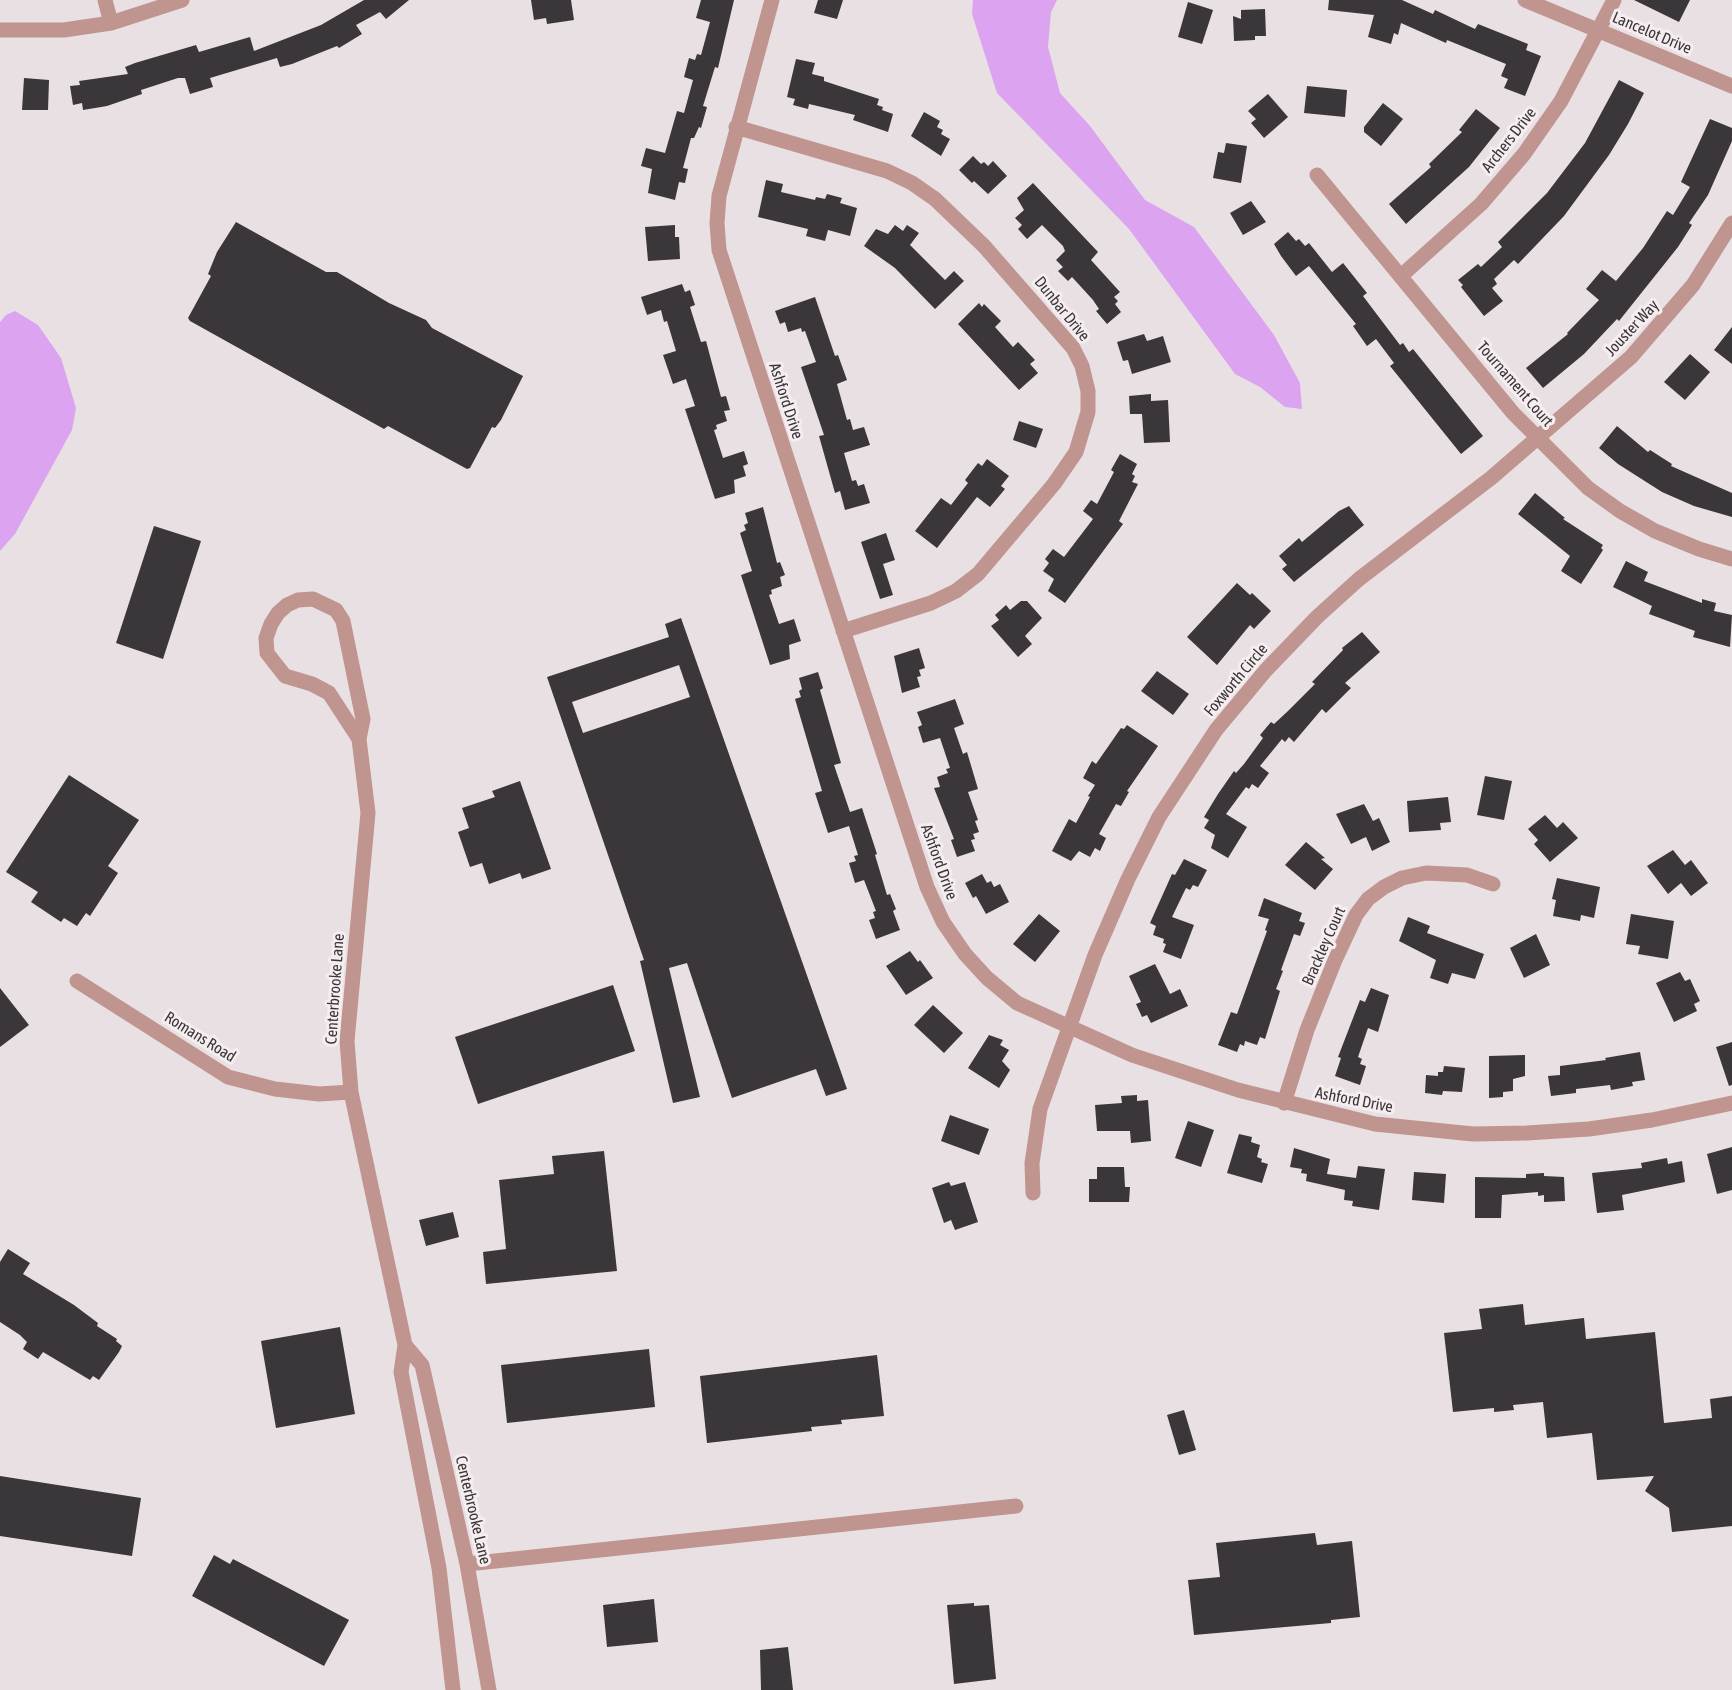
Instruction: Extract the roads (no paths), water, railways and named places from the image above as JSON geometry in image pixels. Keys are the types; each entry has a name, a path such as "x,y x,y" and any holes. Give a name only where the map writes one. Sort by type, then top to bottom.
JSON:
{"street":[{"path":"105,0 111,23"},
{"path":"0,30 64,30 111,23 182,0"},
{"name":"Ashford Drive","path":"772,0 719,196 717,223 719,250 927,887 943,922 965,954 1007,995 1070,1028 1185,1074 1284,1102 1375,1124 1473,1134 1589,1129 1652,1120 1732,1102"},
{"name":"Lancelot Drive","path":"1525,0 1732,86"},
{"name":"Archers Drive","path":"1401,276 1442,242 1481,204 1524,154 1561,101 1614,0"},
{"name":"Dunbar Drive","path":"736,127 887,171 912,183 935,199 984,246 1073,348 1082,366 1088,391 1088,412 1076,452 1040,502 978,574 956,591 931,603 843,631"},
{"name":"Tournament Court","path":"1317,175 1538,439 1588,488 1620,511 1655,531 1699,549 1732,559"},
{"name":"Jouster Way","path":"1538,439 1631,357 1667,318 1693,285 1732,224"},
{"name":"Foxworth Circle","path":"1033,1193 1032,1163 1040,1109 1095,955 1128,879 1179,782 1216,730 1266,670 1317,617 1359,579 1538,439"},
{"name":"Centerbrooke Lane","path":"359,739 329,693 312,684 285,676 267,653 266,638 271,624 287,605 298,600 313,600 330,607 343,621 363,719 359,739 368,813 347,1041 351,1092 405,1345 401,1372 439,1568 453,1690"},
{"name":"Brackley Court","path":"1284,1102 1335,960 1356,915 1368,899 1402,878 1426,873 1467,875 1493,884"},
{"name":"Romans Road","path":"77,981 228,1077 275,1089 319,1094 351,1092"},
{"name":"Centerbrooke Lane","path":"405,1345 422,1365 467,1564 489,1690"},
{"path":"467,1564 1016,1506"}]}
